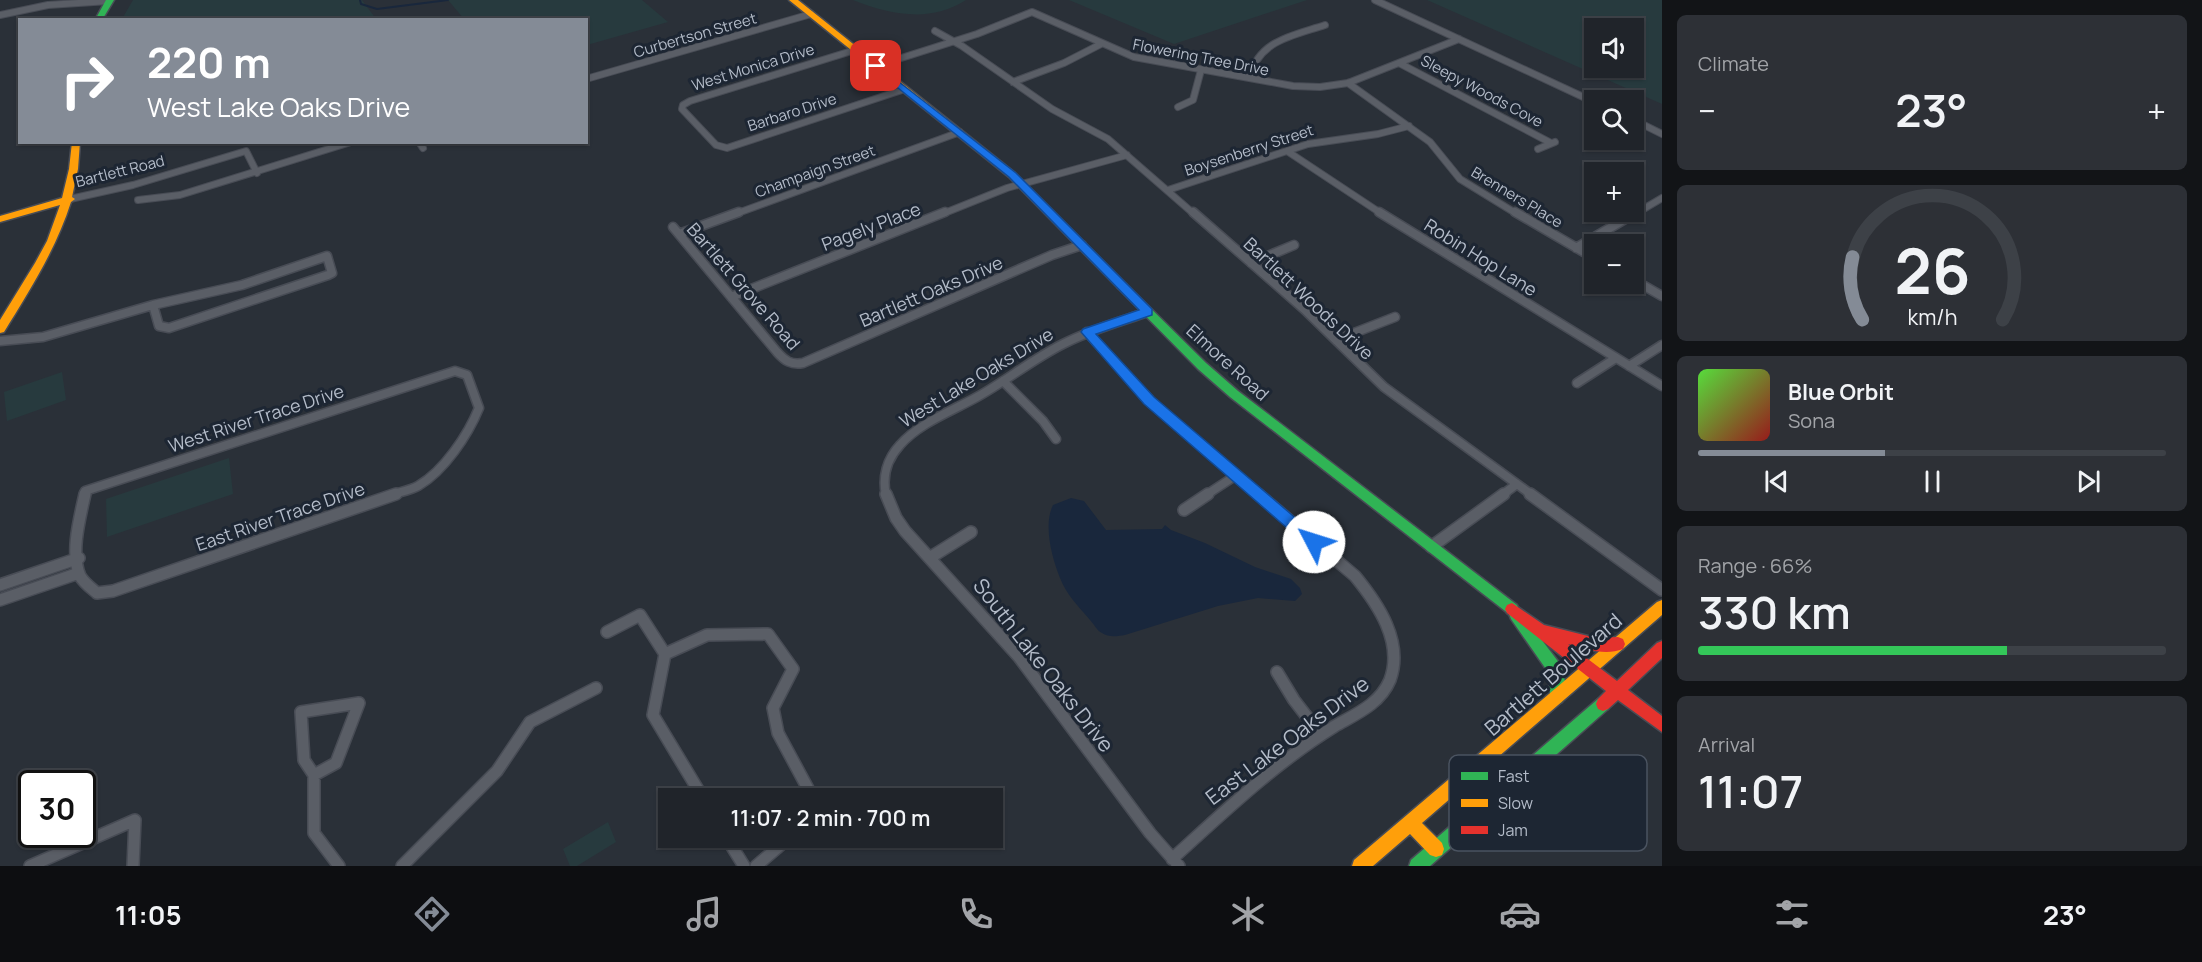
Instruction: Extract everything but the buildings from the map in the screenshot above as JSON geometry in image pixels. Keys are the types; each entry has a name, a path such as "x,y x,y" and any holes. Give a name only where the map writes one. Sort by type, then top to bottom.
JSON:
{"street":[{"path":"24,0 25,8"},
{"name":"Elmore Road","path":"793,0 1021,183 1206,370 1234,394 1662,725"},
{"path":"1378,0 1584,97"},
{"path":"0,15 25,8 109,1"},
{"path":"99,18 109,1"},
{"name":"Flowering Tree Drive","path":"876,66 1032,12 1101,44 1142,59 1293,86 1314,87 1348,83 1459,39"},
{"name":"Curbertson Street","path":"588,78 811,14"},
{"path":"1249,78 1252,62 1263,50 1325,25"},
{"name":"Bartlett Woods Drive","path":"935,31 1052,109 1104,136 1251,263 1384,387 1662,590"},
{"path":"1013,82 1064,63 1101,44"},
{"name":"West Monica Drive","path":"722,147 684,111 682,107 684,103 855,50"},
{"name":"Sleepy Woods Cove","path":"1399,63 1554,142 1538,149"},
{"path":"1178,107 1193,100 1200,70"},
{"name":"Brenners Place","path":"1348,83 1433,145 1460,179 1584,252"},
{"name":"Barbaro Drive","path":"722,147 733,146 905,89"},
{"path":"1644,125 1662,134"},
{"name":"Boysenberry Street","path":"1168,190 1320,141 1378,134 1409,126"},
{"name":"Champaign Street","path":"679,234 960,132"},
{"path":"0,329 33,276 70,199 76,167 76,144"},
{"path":"138,200 171,198 345,144"},
{"name":"Bartlett Road","path":"0,219 70,199 132,185 246,151 257,173"},
{"name":"Robin Hop Lane","path":"1287,151 1377,211 1662,386"},
{"name":"Pagely Place","path":"731,297 1021,183 1127,155"},
{"path":"1576,248 1662,198"},
{"name":"Bartlett Grove Road","path":"673,227 783,359 792,364"},
{"name":"Bartlett Oaks Drive","path":"792,364 803,363 1052,255 1082,245"},
{"path":"1251,263 1294,245"},
{"path":"0,341 43,337 153,305 242,285 327,256 333,270 328,275 169,328 159,326 153,305"},
{"path":"1644,286 1662,296"},
{"name":"West Lake Oaks Drive","path":"884,487 889,461 906,438 1054,348 1087,332 1148,312"},
{"path":"1336,340 1395,316"},
{"path":"1087,332 1149,401 1235,476 1184,510"},
{"path":"1629,366 1662,345"},
{"path":"1577,383 1616,358"},
{"name":"West River Trace Drive","path":"79,558 85,491 455,371 467,375 479,408"},
{"path":"1003,381 1043,421 1056,439"},
{"name":"East River Trace Drive","path":"79,573 87,586 97,593 113,591 418,486 445,463 469,430 479,408"},
{"name":"East Lake Oaks Drive","path":"1175,862 1234,802 1322,735 1376,702 1391,678 1394,661 1391,637 1374,600 1355,576 1235,476"},
{"path":"1431,547 1517,484"},
{"name":"South Lake Oaks Drive","path":"884,487 891,511 1018,657 1150,833 1175,862"},
{"path":"931,557 971,532"},
{"path":"0,585 79,558 79,573 0,600"},
{"name":"Bartlett Boulevard","path":"1490,755 1662,606"},
{"path":"1511,607 1555,669 1558,681 1557,697"},
{"path":"607,632 640,615 665,654 653,715 697,788"},
{"path":"1538,628 1587,643 1618,644"},
{"path":"665,654 707,635 768,634 793,669 773,708 778,733 808,788"},
{"path":"1544,755 1662,648"},
{"path":"1277,672 1294,700 1322,735"},
{"path":"402,866 497,771 530,722 597,688"},
{"path":"315,776 336,763 359,704 301,712 304,760 315,776 314,833 339,866"},
{"name":"Bartlett Boulevard","path":"1360,866 1449,790"},
{"path":"30,866 135,820 133,866"},
{"path":"1411,823 1436,849"},
{"path":"1417,866 1449,838"},
{"path":"733,848 744,866"},
{"path":"756,866 777,848"}],"green space":[{"path":"133,0 362,0 375,18 123,18"},
{"path":"448,0 642,0 668,22 588,45 588,18 463,18"},
{"path":"853,0 966,0 939,12 910,14 881,10"},
{"path":"1069,0 1307,0 1174,44"},
{"path":"1427,0 1662,0 1662,104 1644,96 1644,90 1630,90 1603,78 1644,78 1644,18 1584,18 1584,69"},
{"path":"62,372 66,400 7,421 4,392"},
{"path":"229,458 233,494 107,537 106,499"},
{"path":"608,822 616,842 577,866 570,866 563,849"}],"water":[{"path":"1071,498 1084,501 1106,530 1162,529 1165,525 1171,530 1205,543 1255,567 1291,579 1300,588 1302,594 1295,601 1258,598 1218,606 1125,635 1105,635 1097,629 1066,589 1057,570 1052,551 1049,532 1050,513 1053,505"}],"waterway":[{"path":"360,0 361,4 377,9 448,0"}],"traffic: fast":[{"path":"99,18 110,0"},
{"path":"1122,286 1202,366 1234,394 1512,609"},
{"path":"1516,615 1555,669 1558,681 1557,697"},
{"path":"1544,755 1603,704"},
{"path":"1417,866 1449,838"}],"traffic: slow":[{"path":"793,0 1012,175 1122,286"},
{"path":"0,329 52,241 68,195 76,144"},
{"path":"0,219 70,199"},
{"path":"1489,755 1662,606"},
{"path":"1360,866 1449,789"},
{"path":"1411,823 1436,849"}],"traffic: jam":[{"path":"1512,609 1662,725"},
{"path":"1546,631 1596,645 1618,644"},
{"path":"1603,704 1662,648"}],"route":[{"path":"876,66 1012,175 1148,312 1087,332 1149,401 1314,542"}]}
